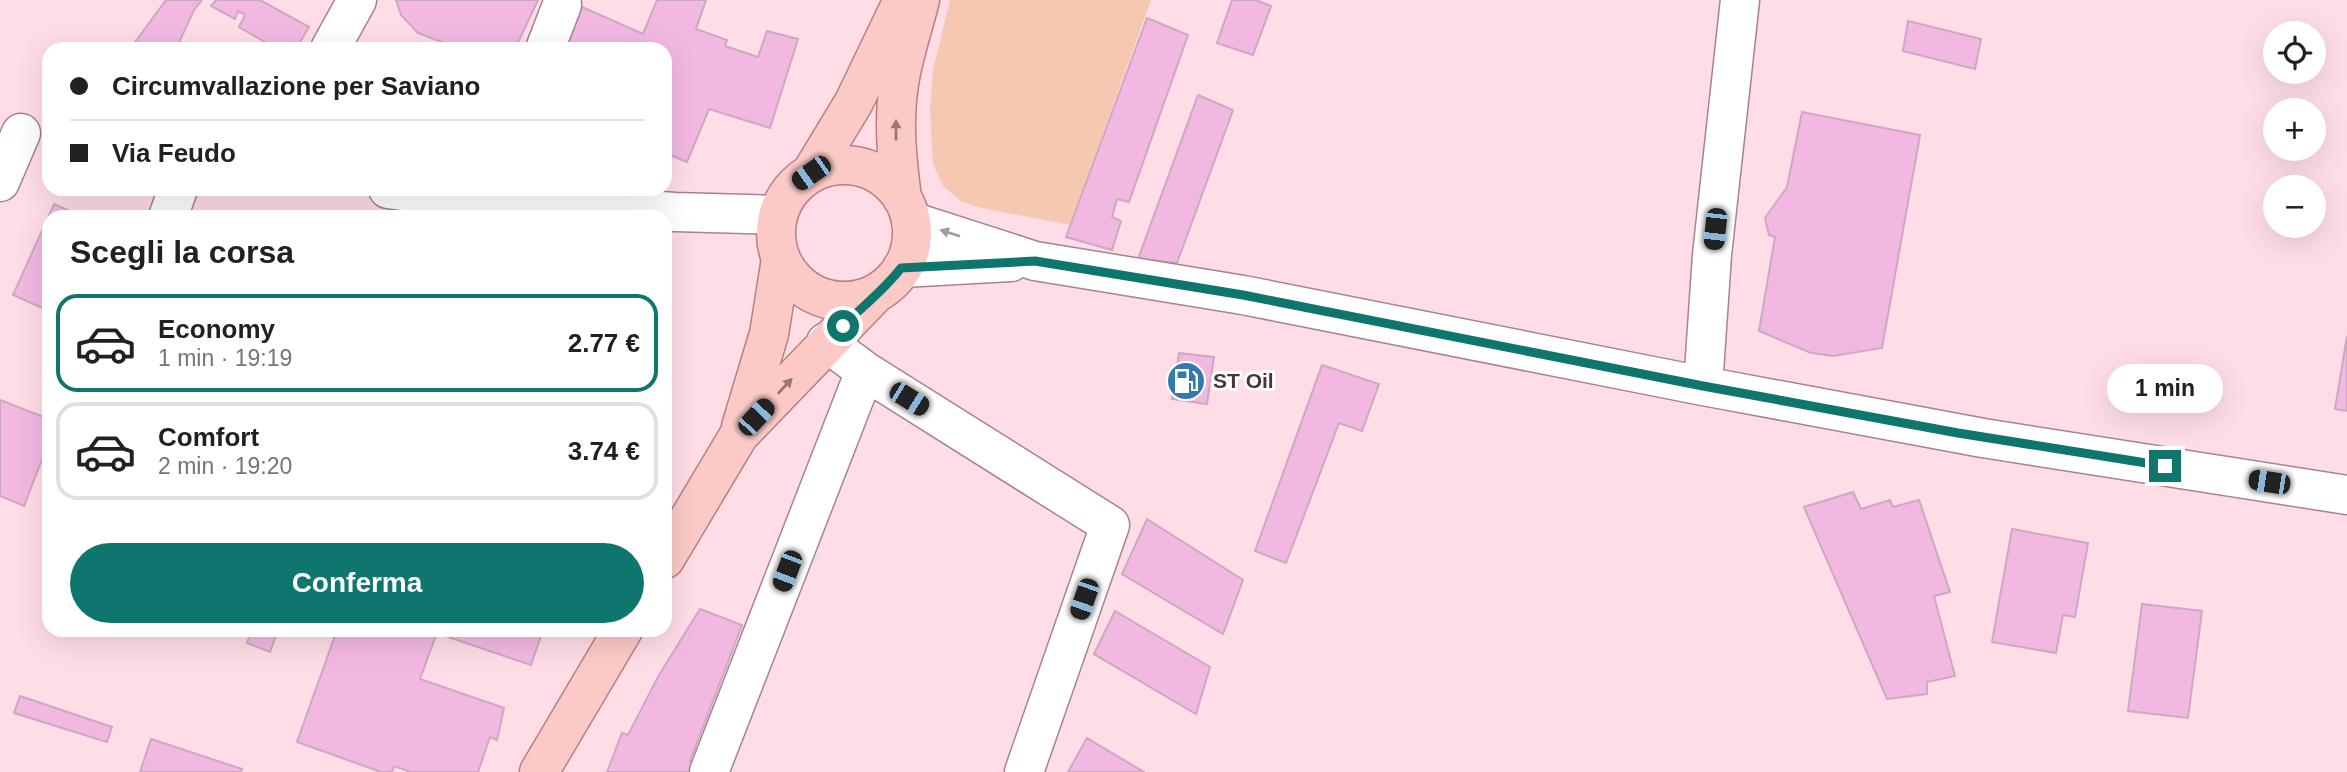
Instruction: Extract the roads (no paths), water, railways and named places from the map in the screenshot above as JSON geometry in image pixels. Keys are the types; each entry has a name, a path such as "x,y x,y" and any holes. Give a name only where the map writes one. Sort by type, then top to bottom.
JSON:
{"main road":[{"path":"811,173 854,102 903,0"},
{"path":"672,547 739,435 826,342 888,281 910,245 896,140 897,102 899,82 920,0"},
{"path":"888,281 853,301 831,300 810,292 793,278 781,259 776,238 778,215 785,198 796,184 811,173 831,166 852,165 872,171 889,182 906,209"},
{"path":"739,435 769,334 781,259"},
{"path":"539,772 619,637"}],"street":[{"path":"334,42 357,0"},
{"path":"1703,386 1712,255 1740,0"},
{"path":"548,42 562,5"},
{"path":"0,182 23,133"},
{"path":"508,196 654,210"},
{"path":"906,209 1035,261 1243,295 1983,438 2347,495"},
{"path":"672,212 778,215"},
{"path":"888,281 1035,261"},
{"path":"826,342 865,371 1111,525 1024,772"},
{"path":"709,772 865,371"}],"place":[{"name":"ST Oil","path":"1186,381"}]}
